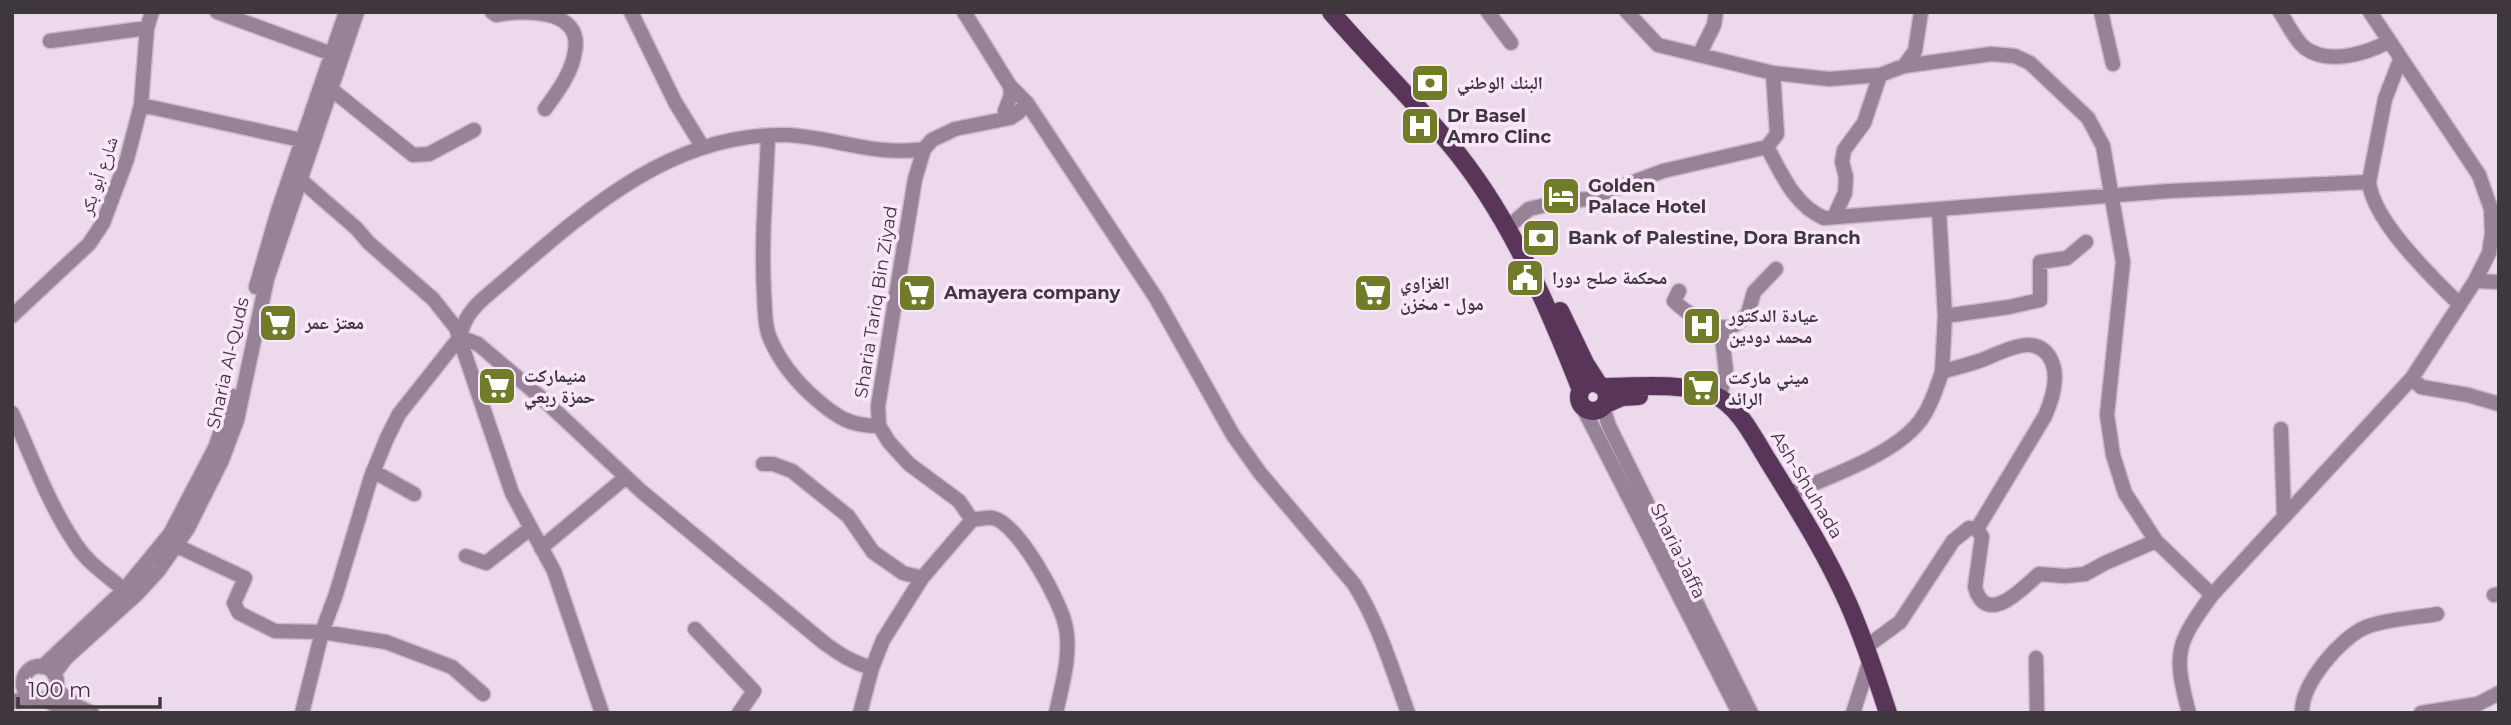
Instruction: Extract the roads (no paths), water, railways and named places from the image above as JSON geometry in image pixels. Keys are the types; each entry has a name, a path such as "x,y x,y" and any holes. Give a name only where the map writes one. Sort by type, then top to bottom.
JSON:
{"main road":[{"path":"1331,12 1449,143 1486,193 1508,230 1540,295 1582,398 1590,411 1603,396 1679,388 1702,391 1719,398"},
{"path":"1343,12 1460,143 1487,179 1514,222 1603,396"},
{"path":"1582,398 1591,384 1603,396"},
{"name":"Ash-Shuhada","path":"1603,396 1688,397 1710,404 1723,413 1751,451 1821,564 1867,659 1878,713"},
{"name":"Ash-Shuhada","path":"1719,398 1737,414 1789,494 1828,562 1888,713"}],"street":[{"name":"شارع أبو بكر","path":"12,316 97,234 127,159 141,105 147,28 152,12"},
{"path":"217,12 331,54"},
{"name":"Sharia Al-Quds","path":"48,670 124,590 170,534 215,448 230,407 260,267 307,141 331,54 346,12"},
{"name":"Sharia Al-Quds","path":"307,141 331,89 356,12"},
{"path":"492,12 496,15 544,13 569,25 576,48 572,63 566,78 545,109"},
{"path":"632,12 675,102 702,146"},
{"path":"964,12 1010,86 1027,103"},
{"path":"975,12 1018,80 1027,103 1156,298 1233,435 1260,473 1361,595 1379,634 1408,713"},
{"path":"1488,12 1511,43"},
{"path":"1627,12 1658,45 1700,53 1773,73 1829,79 1880,75 1904,66 1990,54 2015,56 2030,63 2088,118 2103,146 2123,262 2107,415 2113,455 2125,493 2156,541 2212,595"},
{"path":"1700,53 1714,25 1716,12"},
{"path":"1904,66 1915,51 1921,12"},
{"path":"2101,12 2113,64"},
{"path":"2280,12 2304,47 2321,57 2367,53 2388,42"},
{"path":"2189,713 2179,677 2179,650 2190,625 2212,595 2412,378 2475,281 2489,253 2493,193 2400,60 2370,12"},
{"path":"50,41 147,28"},
{"path":"2400,60 2385,99 2369,182 2371,195 2391,228 2420,264 2459,304"},
{"path":"1514,222 1529,209 1588,199 1663,171 1767,147 1777,134 1773,73"},
{"path":"1834,217 1845,193 1846,177 1842,162 1844,150 1864,123 1880,75"},
{"path":"1008,115 1010,86"},
{"path":"331,89 413,155 429,153 474,130"},
{"path":"302,713 322,632 373,471 399,414 460,337 470,311 585,212 662,163 702,146 739,137 788,135 894,152 924,149 943,133 1018,113 1027,103"},
{"path":"141,105 307,141"},
{"path":"1008,115 1045,131"},
{"path":"768,136 763,267 768,333 776,352 804,389 826,408 844,420 860,426 879,426 909,464 959,501 972,520"},
{"path":"1767,147 1802,204 1824,218 2169,191 2369,182"},
{"name":"Sharia Tariq Bin Ziyad","path":"879,426 878,407 915,179 924,149"},
{"path":"295,175 433,299 460,337 507,481 558,582 602,713"},
{"name":"Sharia Al-Quds","path":"48,670 66,658 137,594 177,546 222,460 237,420 267,279 295,175"},
{"path":"1789,494 1859,464 1906,437 1931,404 1942,372 1945,316 1939,210"},
{"path":"1945,316 2040,300 2040,262 2067,258 2086,243"},
{"path":"1679,291 1674,301 1685,313 1721,328 1734,325 1748,313 1754,292 1776,269"},
{"path":"2475,281 2499,282"},
{"path":"1719,398 1726,371 1721,328"},
{"path":"460,337 478,344 545,401 626,477 823,642 857,664 872,668"},
{"path":"1942,372 2029,344 2044,351 2053,366 2053,391 2048,408 1978,528"},
{"path":"2412,378 2421,387 2468,395 2499,404"},
{"name":"Sharia Jaffa","path":"1603,396 1609,426 1751,713"},
{"name":"Sharia Jaffa","path":"1582,398 1739,713"},
{"path":"12,413 52,501 77,546 92,563 124,590"},
{"path":"2281,429 2284,516"},
{"path":"763,464 773,464 792,471 848,516 873,552 903,573 922,578"},
{"path":"373,471 414,494"},
{"path":"541,548 626,477"},
{"path":"860,713 883,640 922,578 972,520 993,518 1017,537 1051,586 1061,608 1067,629 1068,650 1056,713"},
{"path":"466,556 486,563 531,528"},
{"path":"1853,713 1867,659 1900,622 1952,541 1969,528 1978,528"},
{"path":"1978,528 1982,537 1975,587 1981,600 1996,605 2007,602 2039,573 2065,576 2085,574 2105,562 2156,541"},
{"path":"177,546 245,578 234,603 239,613 247,618 275,631 322,632 386,642 452,667 483,694"},
{"path":"2302,713 2303,701 2316,674 2336,649 2352,635 2367,627 2437,614"},
{"path":"695,629 754,691 739,713"},
{"path":"2036,658 2037,713"},
{"path":"72,713 37,699 18,684 29,670 48,670 55,689 92,713"},
{"path":"12,702 37,699 52,694 55,689"},
{"path":"2421,713 2478,704 2499,692"}],"place":[{"name":"البنك الوطني","path":"1430,83"},
{"name":"Dr Basel Amro Clinc","path":"1420,126"},
{"name":"Golden Palace Hotel","path":"1561,196"},
{"name":"Bank of Palestine, Dora Branch","path":"1541,238"},
{"name":"محكمة صلح دورا","path":"1525,278"},
{"name":"Amayera company","path":"917,293"},
{"name":"الغزاوي مول - مخزن","path":"1373,293"},
{"name":"معتز عمر","path":"278,323"},
{"name":"عيادة الدكتور محمد دودين","path":"1702,326"},
{"name":"منيماركت حمزة ربعي","path":"497,386"},
{"name":"ميني ماركت الرائد","path":"1701,388"}]}
